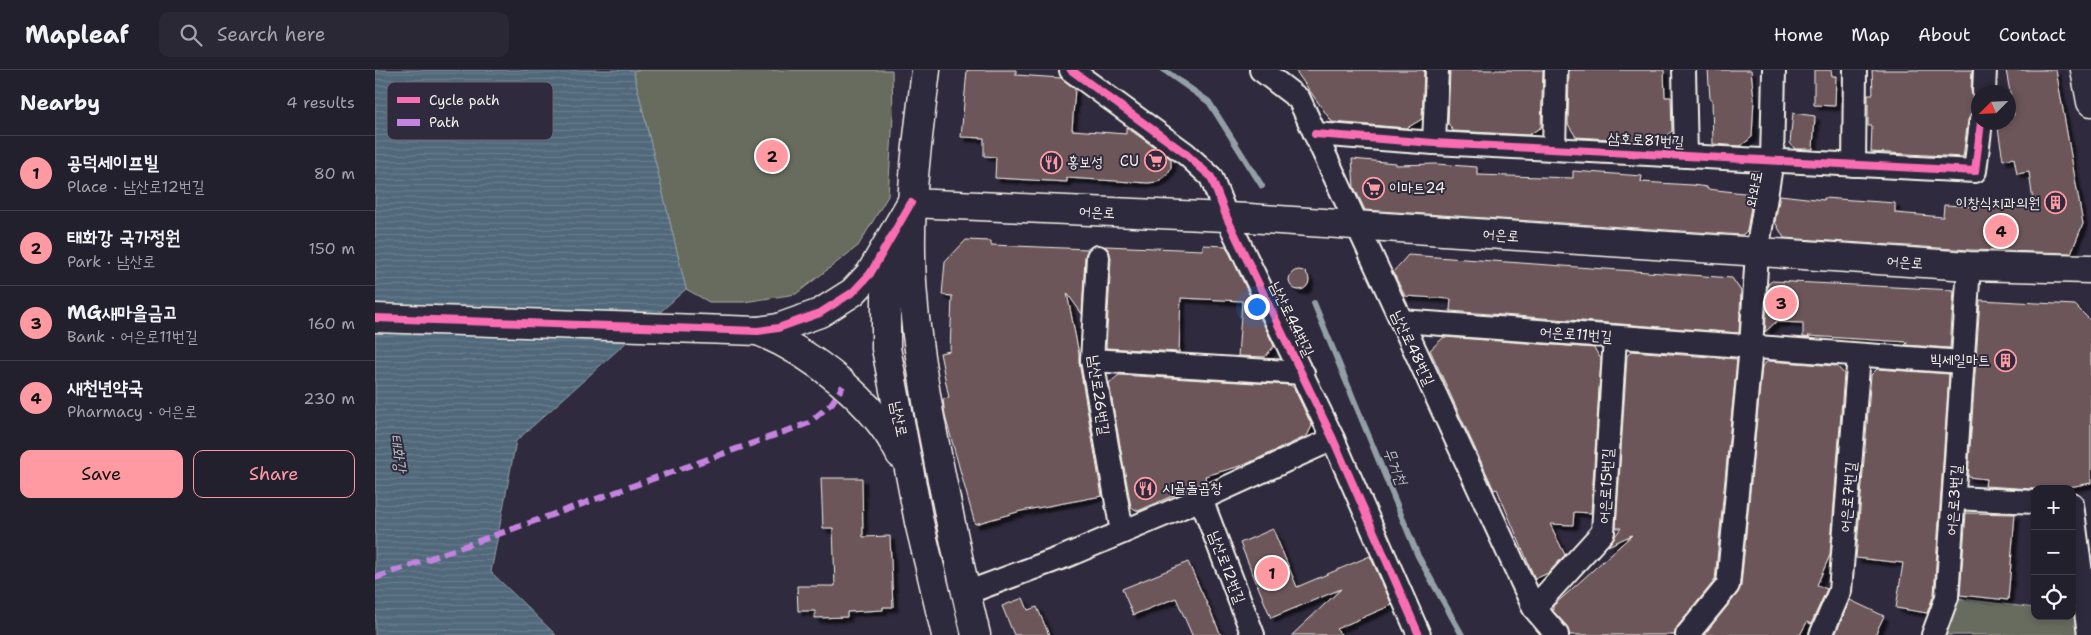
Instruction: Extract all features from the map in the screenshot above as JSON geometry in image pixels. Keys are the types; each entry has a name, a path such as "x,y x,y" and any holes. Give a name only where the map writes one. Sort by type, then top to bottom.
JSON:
{"main road":[{"name":"남산로","path":"926,70 911,203 911,252 918,343 937,457 976,635"},
{"path":"2085,70 2091,102"},
{"name":"남산로","path":"911,203 893,260 886,294 886,348 910,476 946,635"},
{"name":"어은로","path":"911,203 1238,218 1969,266 2091,269"},
{"path":"835,305 853,292 870,274 911,203"},
{"path":"375,318 758,331 778,328 820,313 854,296 871,292 886,294 900,304 911,323 918,343"},
{"path":"758,331 781,340 798,350 860,400 874,414 888,433 910,476"},
{"path":"966,593 982,635"}],"street":[{"name":"남산로44번길","path":"1071,70 1187,154 1211,177 1238,218 1303,373 1419,635"},
{"name":"남산로48번길","path":"1261,70 1299,99 1315,134 1349,225 1401,321 1534,608 1557,635"},
{"path":"1434,143 1437,70"},
{"path":"1554,149 1556,70"},
{"path":"1684,70 1686,156"},
{"name":"와와로","path":"1757,252 1772,160 1774,70"},
{"path":"1853,165 1855,70"},
{"path":"1984,85 1985,70"},
{"name":"삼호로81번길","path":"1315,134 1434,143 1975,171 1980,130"},
{"path":"1687,635 1728,585 1751,347 1757,252"},
{"name":"남산로26번길","path":"1098,257 1092,360 1122,532"},
{"name":"어은로3번길","path":"1933,635 1947,596 1969,266"},
{"name":"어은로11번길","path":"1401,321 1751,347"},
{"name":"어은로15번길","path":"1534,608 1603,532 1615,337"},
{"path":"1751,347 1962,362"},
{"name":"어은로7번길","path":"1821,635 1840,591 1859,354"},
{"name":"남산로44번길","path":"1092,360 1303,373"},
{"path":"966,593 1066,556 1201,499 1333,439"},
{"path":"1954,498 2031,502"},
{"name":"남산로12번길","path":"1201,499 1253,635"},
{"path":"2075,530 2089,635"}],"shaded area":[{"path":"633,70 892,70 893,116 888,196 858,246 796,294 744,302 709,302 686,289"},
{"path":"1947,597 2031,608 2031,620 2076,620 2076,613 2086,614 2089,635 1933,635"}],"water":[{"name":"태화강","path":"375,70 633,70 686,289 516,441 491,572 556,635 375,635"}],"building":[{"path":"967,70 1016,70 1016,75 1061,78 1075,89 1072,130 1126,134 1126,127 1171,159 1171,168 1166,176 1157,182 1148,183 1067,178 1067,182 995,178 996,157 984,156 984,138 961,137"},
{"path":"1295,70 1424,70 1422,119 1407,128 1332,122"},
{"path":"1450,70 1543,70 1541,127 1529,135 1453,131 1448,123"},
{"path":"1569,70 1664,70 1665,97 1671,97 1672,131 1660,142 1576,137 1568,124"},
{"path":"1708,70 1751,70 1754,99 1752,137 1741,146 1713,144 1712,99 1710,99"},
{"path":"1814,70 1831,70 1832,76 1836,76 1835,106 1814,105"},
{"path":"1872,70 1972,70 1971,115 1968,120 1963,157 1871,152 1872,126 1868,126 1868,94 1873,94"},
{"path":"2006,70 2056,70 2083,224 2071,253 1970,250 1784,238 1775,222 1780,195 1824,200 1824,198 1895,203 1895,213 1943,217 1944,205 2034,209 2029,172 2017,174 2014,158 2003,160 1998,130 2016,130 2016,85 2009,85"},
{"path":"1793,113 1815,116 1813,149 1795,149 1790,143"},
{"path":"1352,159 1396,163 1396,165 1436,164 1477,167 1477,175 1573,178 1573,171 1642,176 1641,182 1692,185 1707,187 1707,189 1753,194 1747,231 1742,235 1365,210 1354,187"},
{"path":"966,240 991,241 991,245 1088,249 1085,256 1082,314 1067,293 1102,496 1021,511 975,524 945,416 943,399 949,398 940,353 950,351 952,296 942,295 945,262"},
{"path":"1203,245 1226,246 1274,346 1265,357 1238,356 1242,301 1181,298 1179,352 1106,348 1111,258 1105,246 1203,250"},
{"path":"1408,255 1732,278 1741,291 1739,333 1450,311 1451,299 1405,296 1393,272"},
{"path":"1299,270 1306,273 1309,280 1306,287 1299,290 1292,287 1289,280 1292,273"},
{"path":"1772,281 1954,290 1950,348 1905,345 1908,342 1803,337 1803,323 1776,322 1765,332 1768,284"},
{"path":"1980,300 2075,305 2091,321 2091,483 2076,486 2031,485 2031,489 1985,486 1986,479 1968,477"},
{"path":"1444,337 1594,348 1601,359 1591,513 1574,512 1573,525 1550,524 1565,555 1548,573 1535,579 1497,489 1494,490 1430,350"},
{"path":"1631,351 1737,359 1715,580 1677,627 1674,635 1570,635 1567,626 1553,611 1553,606 1632,535 1608,546 1621,528 1616,528 1627,356"},
{"path":"1768,361 1837,366 1844,374 1830,555 1817,585 1827,589 1811,624 1807,622 1800,635 1704,635 1738,593 1741,586 1762,366"},
{"path":"1877,369 1949,374 1934,594 1927,613 1896,608 1903,563 1856,558 1871,375"},
{"path":"1119,375 1290,385 1294,388 1312,426 1307,436 1244,465 1205,476 1206,481 1138,511 1131,507 1109,383"},
{"path":"821,478 862,478 863,537 890,536 893,607 883,607 883,610 847,612 847,617 815,618 815,611 798,611 797,586 835,586 833,528 823,528"},
{"path":"1966,513 2015,514 2008,600 1960,595"},
{"path":"1273,529 1297,587 1370,556 1392,605 1336,629 1342,635 1292,635 1341,589 1271,618 1240,543"},
{"path":"1188,562 1221,635 1192,635 1176,598 1133,615 1122,589"},
{"path":"1023,598 1028,610 1037,607 1049,635 1014,635 1002,606"},
{"path":"1850,600 1884,616 1875,635 1835,635"}],"waterway":[{"name":"무거천","path":"1164,70 1209,102 1262,186"},
{"name":"무거천","path":"1314,303 1418,556 1462,635"}],"marked path":[{"path":"375,578 809,423 832,403 843,386"}],"cycle path":[{"path":"1071,70 1186,154 1211,177 1227,218 1333,439 1419,635"},
{"path":"1315,134 1434,143 1975,171 1980,130"},
{"path":"375,318 758,331 778,328 820,313 853,292 870,274 911,203"}],"place":[{"name":"태화강 국가정원","path":"772,156"},
{"name":"CU","path":"1155,161"},
{"name":"홍보성","path":"1051,162"},
{"name":"이마트24","path":"1373,188"},
{"name":"이창식치과의원","path":"2056,203"},
{"name":"새천년약국","path":"2001,231"},
{"name":"MG새마을금고","path":"1781,303"},
{"name":"빅세일마트","path":"2006,360"},
{"name":"시골돌곱창","path":"1146,488"},
{"name":"공덕세이프빌","path":"1272,573"}]}
